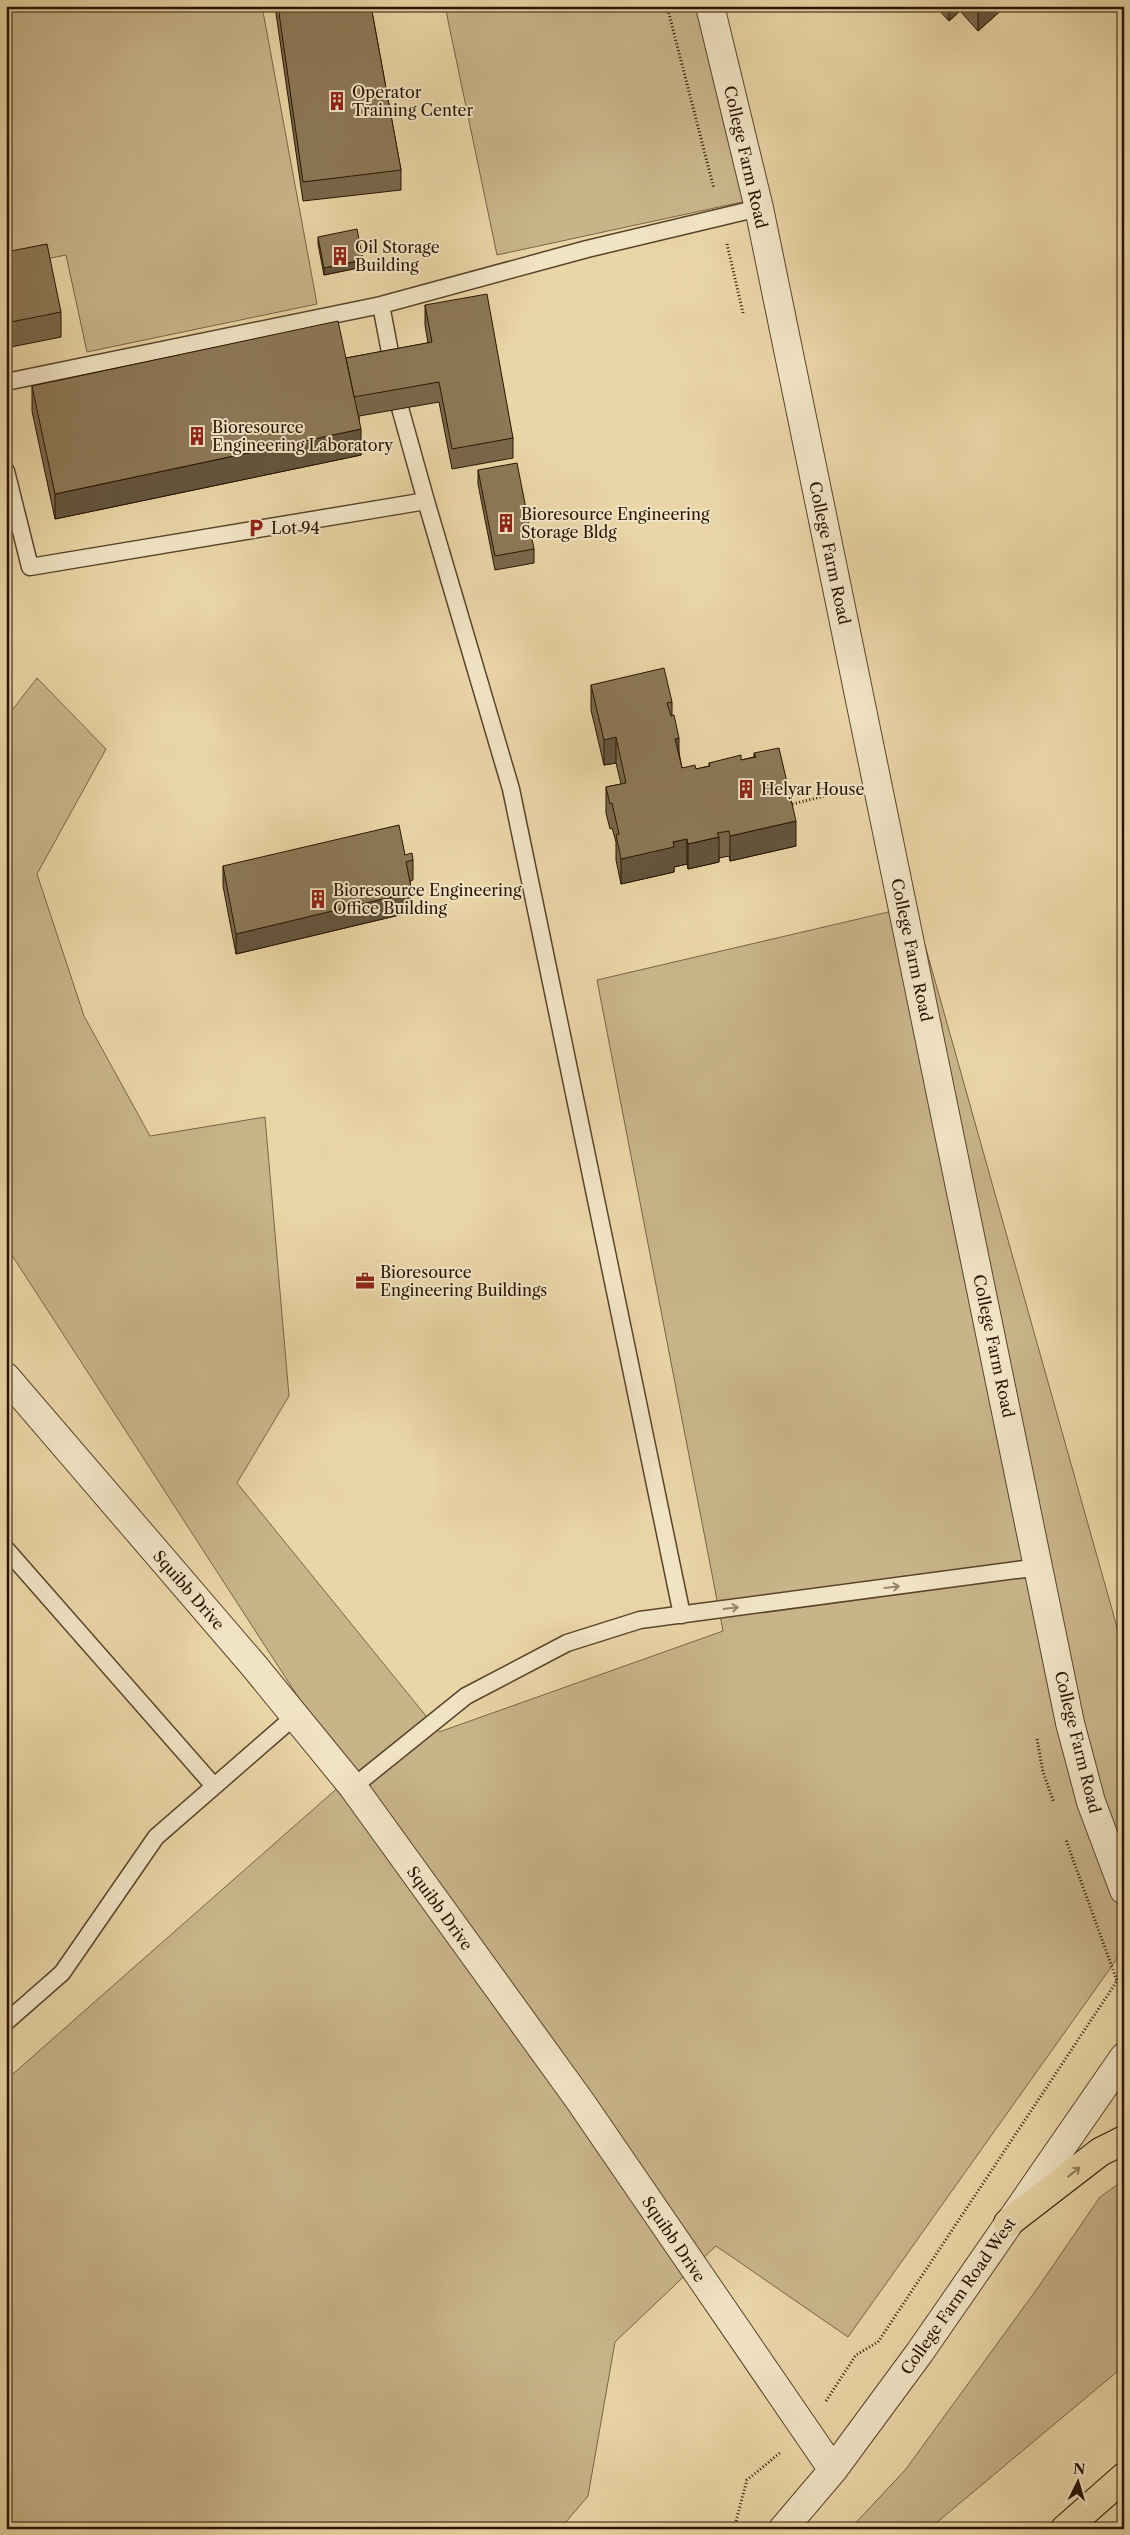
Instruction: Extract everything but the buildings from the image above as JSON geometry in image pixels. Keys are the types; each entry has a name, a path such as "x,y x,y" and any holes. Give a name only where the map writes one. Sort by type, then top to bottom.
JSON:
{"highway":[{"path":"1008,2223 1100,2152 1124,2140"},
{"path":"1065,2529 1121,2478"}],"street":[{"name":"College Farm Road","path":"710,6 759,208 1081,1768 1103,1838 1124,1890"},
{"name":"Squibb Drive","path":"6,1377 295,1716 353,1787 580,2101 833,2470"},
{"name":"College Farm Road West","path":"783,2529 833,2470 920,2352 1124,2057"}],"lane":[{"path":"6,382 381,305 587,249 759,208"},
{"path":"381,305 393,368"},
{"path":"400,408 510,789 682,1614"},
{"path":"6,471 30,567 426,501"},
{"path":"6,1549 214,1786"},
{"path":"353,1787 466,1696 567,1643 640,1620 1039,1567"},
{"path":"6,2022 62,1973 156,1837 295,1716"}],"path":[{"path":"787,806 845,791"},
{"path":"1036,1734 1043,1772 1056,1808"},
{"path":"729,2529 736,2521 747,2480 806,2431 856,2355 878,2342 1117,1981 1065,1836"}],"shaded area":[{"path":"6,6 262,6 317,304 87,352 66,255 6,267"},
{"path":"445,6 721,6 770,196 497,255"},
{"path":"37,678 106,749 37,874 84,1016 150,1136 265,1117 289,1396 237,1483 439,1732 723,1631 597,980 914,906 1124,1652 1124,1949 848,2337 716,2246 615,2342 588,2496 560,2529 6,2529 6,2080 350,1777 6,1246 6,718"},
{"path":"1124,2180 1124,2366 929,2529 850,2529 906,2469 1037,2289 1100,2197"}],"place":[{"name":"Operator Training Center","path":"337,101"},
{"name":"Oil Storage Building","path":"340,256"},
{"name":"Bioresource Engineering Laboratory","path":"197,436"},
{"name":"Bioresource Engineering Storage Bldg","path":"506,523"},
{"name":"Lot 94","path":"256,528"},
{"name":"Helyar House","path":"746,789"},
{"name":"Bioresource Engineering Office Building","path":"318,899"},
{"name":"Bioresource Engineering Buildings","path":"365,1281"}]}
